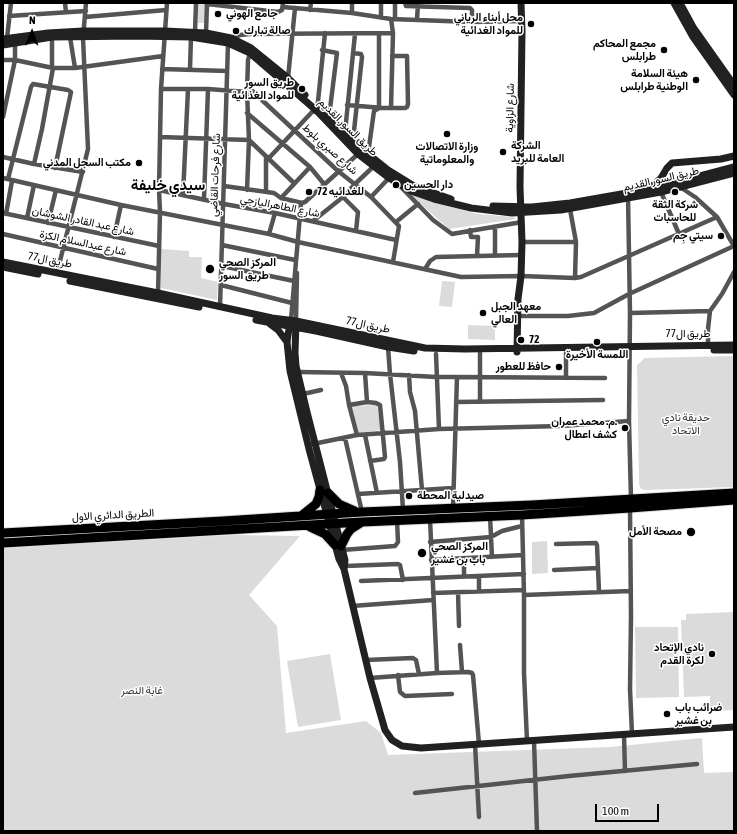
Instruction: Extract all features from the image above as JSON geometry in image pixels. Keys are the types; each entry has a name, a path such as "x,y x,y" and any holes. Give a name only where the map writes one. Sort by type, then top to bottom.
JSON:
{"highway":[{"path":"301,516 316,504 324,491 339,504 359,512"},
{"path":"222,526 301,516 359,512 453,508 630,504 734,498"},
{"path":"222,526 307,526 397,520 522,515 630,504"},
{"path":"307,526 325,534 340,547 351,529 362,522"},
{"name":"الطريق الدائري الاول","path":"3,533 222,526"},
{"name":"الطريق الدائري الاول","path":"3,543 222,526"}],"main road":[{"name":"شارع الزاوية","path":"517,350 522,255 521,3"},
{"path":"674,3 693,37 734,85"},
{"path":"680,3 734,95"},
{"name":"طريق السور القديم","path":"4,41 48,33 193,35 230,40 250,53 329,117 368,154 388,170 428,194"},
{"name":"طريق السور القديم","path":"193,35 206,33 251,48 288,78 358,154 389,178 411,191 465,202 521,210 570,209 628,196 648,189 677,185"},
{"name":"طريق السور القديم","path":"4,41 15,42 52,37 70,37 83,34"},
{"path":"648,189 658,181 670,164 676,162 721,159 734,156"},
{"name":"طريق السور القديم","path":"521,210 661,192 677,185 734,167"},
{"path":"666,170 669,177 677,185"},
{"name":"طريق السور القديم","path":"686,182 734,173"},
{"name":"طريق ال77","path":"3,262 158,296"},
{"name":"طريق ال77","path":"3,267 220,307 293,324 425,348 517,350 734,345"},
{"path":"158,296 267,322 293,324 388,347 436,354 517,350 566,353 630,348 734,350"},
{"path":"267,322 278,330 287,342"},
{"path":"293,324 287,342 290,371 340,547 340,562 344,568 370,678 385,730 392,740 407,747 422,748 734,728"},
{"path":"293,324 295,353 311,444"}],"street":[{"path":"4,41 11,3"},
{"path":"65,3 66,12"},
{"path":"57,273 88,149 83,34 86,3"},
{"path":"158,296 161,89 167,3"},
{"path":"190,69 196,3"},
{"path":"310,10 311,3"},
{"path":"352,3 352,13"},
{"path":"381,3 381,18"},
{"path":"391,108 393,19 395,3"},
{"path":"405,3 406,6 418,5 470,8 472,10 472,22"},
{"path":"206,33 207,4 278,12 281,12 283,5 310,10 352,13 393,19 472,22 522,21"},
{"path":"417,20 418,5"},
{"path":"288,78 295,8"},
{"path":"85,17 166,10"},
{"path":"9,16 86,11"},
{"path":"230,40 244,35 292,33 393,33"},
{"path":"266,192 267,157 316,108 325,33"},
{"path":"379,33 379,108"},
{"path":"345,132 355,34"},
{"path":"34,164 53,67 52,37"},
{"path":"70,37 75,68"},
{"name":"شارع فرحات القاضي","path":"220,307 227,71 230,40"},
{"path":"3,117 15,60 15,42"},
{"path":"322,50 337,53 329,117"},
{"path":"247,190 249,140 247,113 248,60 250,53"},
{"path":"353,53 362,55 354,140"},
{"path":"3,60 15,60 53,67 75,68 163,56"},
{"path":"347,105 379,108 405,108 408,104 407,56 392,56"},
{"path":"162,69 227,71"},
{"path":"350,80 359,80"},
{"path":"4,214 13,159 33,84 68,90 71,92 55,168"},
{"path":"161,89 248,90"},
{"path":"183,195 188,89"},
{"path":"204,199 208,89"},
{"name":"شارع صبري بلوط","path":"248,90 370,197 397,224"},
{"path":"368,154 374,111 379,108"},
{"path":"247,113 310,167 324,184"},
{"path":"160,137 249,140 294,182"},
{"path":"224,186 274,193 281,198 301,203 305,202 338,170 358,154"},
{"path":"3,157 55,168 83,172"},
{"path":"313,221 343,197 374,166"},
{"path":"281,198 294,182 310,167"},
{"path":"3,178 121,205 269,234 297,242 461,277 521,276 575,278 588,274 717,217"},
{"path":"370,197 389,178"},
{"path":"399,184 403,191 433,220 452,234 522,222"},
{"path":"27,218 34,185"},
{"path":"518,316 584,315 598,311 629,294 734,246 717,217 677,185"},
{"path":"48,223 56,190"},
{"name":"شارع الطاهراليازجي","path":"159,190 276,213 396,240"},
{"path":"661,192 680,234"},
{"path":"628,196 630,313 630,689 632,734"},
{"path":"343,197 358,212 356,231"},
{"path":"293,324 297,234 301,203"},
{"path":"393,262 397,224 418,204"},
{"path":"114,237 121,205"},
{"path":"570,209 576,242 575,278"},
{"path":"269,234 276,213"},
{"name":"شارع عبد القادر الشوشان","path":"4,214 159,246"},
{"path":"495,227 495,255"},
{"path":"470,230 472,237 478,237 477,256"},
{"name":"شارع عبدالسلام الكزة","path":"3,234 158,268"},
{"path":"293,324 292,303 297,242"},
{"path":"522,242 576,242"},
{"path":"222,245 295,260"},
{"path":"425,269 430,261 436,257 522,255"},
{"path":"222,266 294,281"},
{"path":"708,345 710,311 722,294 734,272"},
{"path":"221,285 292,303"},
{"path":"630,313 710,311"},
{"path":"388,347 403,510"},
{"path":"480,353 480,401"},
{"path":"566,353 566,378"},
{"path":"436,354 438,429"},
{"path":"298,372 365,372 436,378 605,378"},
{"path":"365,372 367,402"},
{"path":"341,373 346,386 349,405 357,435"},
{"path":"409,375 410,392 414,405 417,431 422,490"},
{"path":"453,508 456,377"},
{"path":"303,394 321,390"},
{"path":"456,402 603,400"},
{"path":"349,405 367,402 380,405 385,457 384,459 370,461"},
{"path":"311,444 357,435 438,429 477,429 630,421"},
{"path":"365,435 377,493"},
{"path":"345,438 358,494 359,512"},
{"path":"358,494 453,488"},
{"path":"522,515 524,574 524,673 535,780 537,831"},
{"path":"490,516 492,557"},
{"path":"430,519 437,673"},
{"path":"340,547 395,546 398,542 397,520"},
{"path":"430,542 491,538 502,531 522,526"},
{"path":"556,544 596,543 599,592"},
{"path":"431,560 523,555"},
{"path":"464,558 464,577"},
{"path":"344,568 398,564 400,565 403,580"},
{"path":"554,570 598,568"},
{"path":"361,581 524,574"},
{"path":"479,576 479,592"},
{"path":"433,593 631,591"},
{"path":"458,592 459,626"},
{"path":"352,606 433,600"},
{"path":"460,645 462,672"},
{"path":"366,660 413,658 416,660 419,674"},
{"path":"370,678 437,673 472,673 477,744 479,817"},
{"path":"398,676 400,692 404,696 452,694"},
{"path":"624,735 625,771"},
{"path":"415,793 697,764"}],"green space":[{"path":"198,3 205,3 205,23 198,23"},
{"path":"406,191 440,204 478,214 514,217 516,219 449,229"},
{"path":"161,249 189,251 189,257 202,257 201,278 218,282 217,300 161,288"},
{"path":"442,281 455,282 452,307 439,306"},
{"path":"468,325 495,326 495,340 468,339"},
{"name":"حديقة نادي الاتحاد","path":"734,356 734,487 641,489 639,484 637,365 644,358"},
{"path":"377,405 381,430 358,433 350,406"},
{"name":"غابة النصر","path":"233,535 300,536 249,595 277,626 286,733 366,721 381,733 388,755 610,747 702,738 704,773 734,772 734,831 3,831 3,548"},
{"path":"547,541 548,573 532,574 532,542"},
{"path":"734,612 734,710 710,711 710,696 684,697 681,620 686,620 686,614"},
{"path":"635,627 678,627 679,697 636,698"},
{"path":"330,654 341,720 298,727 287,661"}],"place":[{"name":"جامع الهوني","path":"218,14"},
{"name":"محل أبناء الرياني للمواد الغدائية","path":"531,24"},
{"name":"صالة تبارك","path":"236,31"},
{"name":"مجمع المحاكم طرابلس","path":"664,50"},
{"name":"هيئة السلامة الوطنية طرابلس","path":"696,80"},
{"name":"طريق السور للمواد الغذائية","path":"302,89"},
{"name":"وزارة الاتصالات والمعلوماتية","path":"447,134"},
{"name":"الشركة العامة للبريد","path":"503,152"},
{"name":"مكتب السجل المدني","path":"139,163"},
{"name":"دار الحسين","path":"396,185"},
{"name":"72 للغدائيه","path":"309,192"},
{"name":"شركة الثقة للحاسبات","path":"675,192"},
{"name":"سيتي جِم","path":"721,236"},
{"name":"المركز الصحي طريق السور","path":"210,269"},
{"name":"معهد الجبل العالي","path":"483,313"},
{"name":"72","path":"521,340"},
{"name":"اللمسة الأخيرة","path":"597,342"},
{"name":"حافظ للعطور","path":"559,367"},
{"name":"م. محمد عمران. كشف اعطال","path":"625,428"},
{"name":"صيدلية المحطة","path":"409,496"},
{"name":"مصحة الأمل","path":"691,532"},
{"name":"المركز الصحي باب بن غشير","path":"422,553"},
{"name":"نادي الإتحاد لكرة القدم","path":"712,654"},
{"name":"ضرائب باب بن غشير","path":"667,714"}],"district":[{"name":"سيدي خليفة","path":"168,185"}]}
